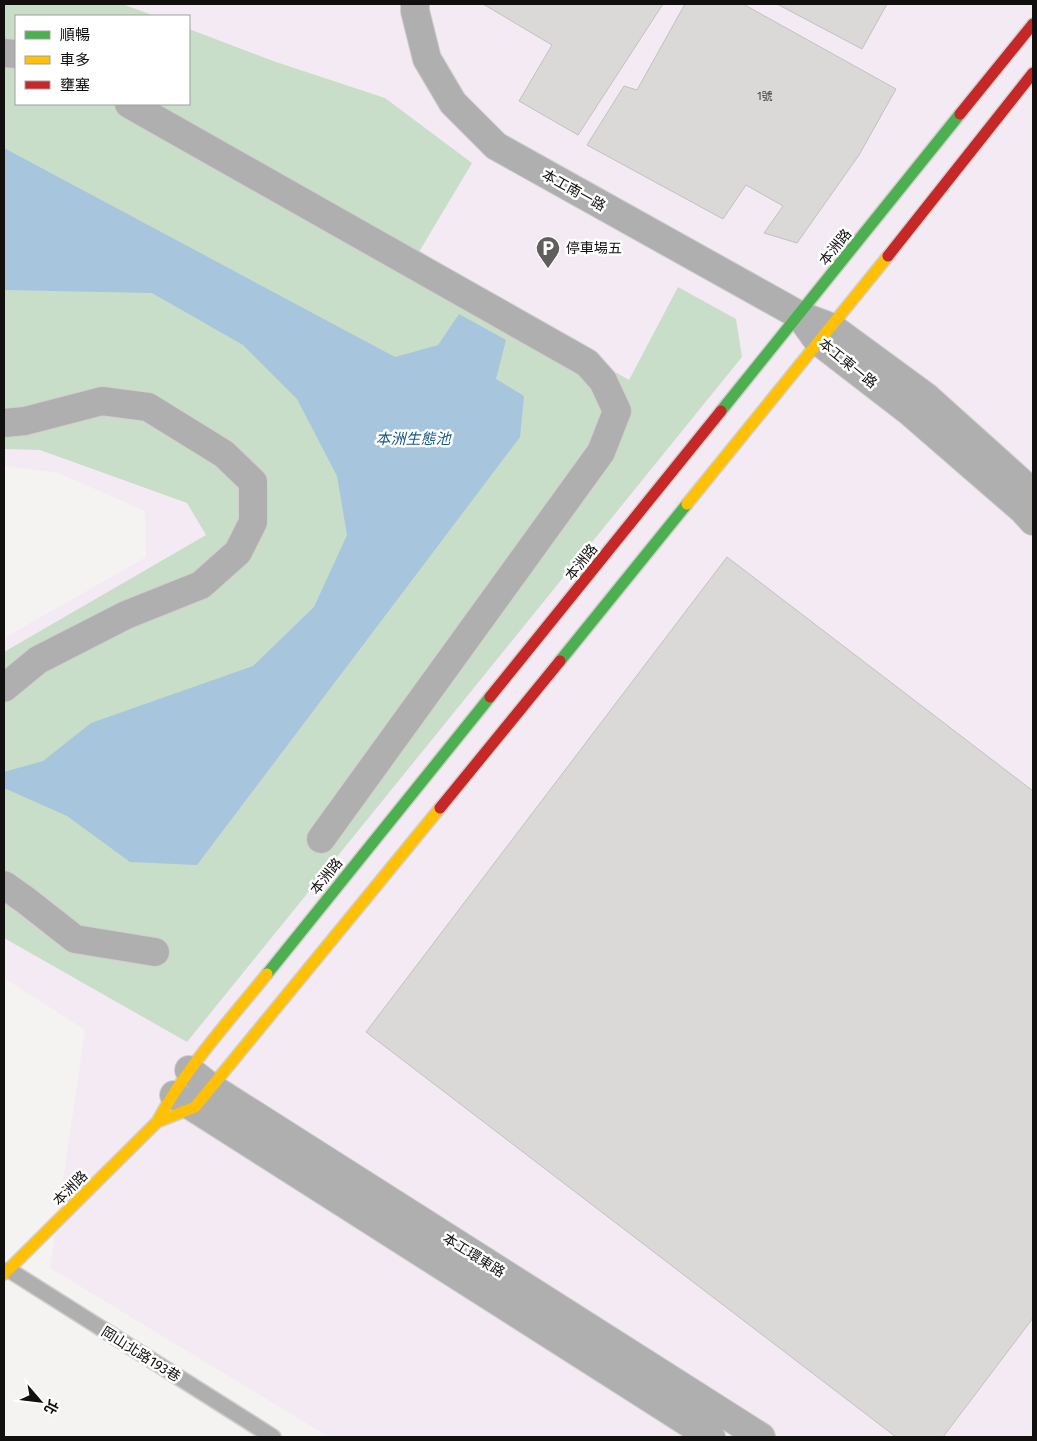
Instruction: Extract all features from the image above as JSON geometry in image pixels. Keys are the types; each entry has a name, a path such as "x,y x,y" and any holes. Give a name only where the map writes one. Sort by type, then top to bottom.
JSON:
{"main road":[{"name":"本洲路","path":"188,1070 1033,24"},
{"name":"本洲路","path":"6,1272 157,1122 193,1096 824,334 1033,73"},
{"name":"本洲路","path":"157,1122 193,1096"}],"street":[{"name":"本工南一路","path":"415,4 427,59 453,103 496,146 799,315"},
{"path":"131,105 587,363 603,381 617,411 601,452 321,839"},
{"name":"本工東一路","path":"799,315 824,334 1023,510 1033,521"},
{"name":"本工東一路","path":"824,334 925,396 1033,493"},
{"path":"4,423 25,421 102,401 148,407 224,454 253,482 253,522 238,552 202,585 126,615 38,660 4,688"},
{"path":"4,885 75,939 154,952"},
{"name":"本工環東路","path":"188,1070 193,1096 711,1437"},
{"name":"本工環東路","path":"193,1096 761,1437"}],"lane":[{"name":"岡山北路193巷","path":"6,1272 273,1437"}],"shaded area":[{"path":"4,4 1033,4 1033,1437 329,1437 50,1268 85,1030 4,978 4,638 146,557 145,511 58,473 4,466"}],"green space":[{"path":"4,4 122,4 152,15 15,15 15,105 190,105 190,29 276,62 385,98 472,163 416,257 629,380 678,287 736,319 742,357 187,1042 4,938 4,652 206,535 187,503 40,450 4,449"}],"water":[{"name":"本洲生態池","path":"4,148 395,357 438,345 459,314 506,340 496,379 524,396 520,437 197,865 130,862 67,816 4,788 4,772 43,761 91,723 253,666 314,607 347,535 337,476 297,399 243,345 152,293 4,290"}],"building":[{"path":"483,4 663,4 578,135 519,101 552,45"},
{"path":"685,4 743,4 896,89 859,155 797,243 764,233 783,206 746,185 723,219 587,145 624,86 637,90"},
{"path":"777,4 887,4 862,49"},
{"path":"727,557 1033,791 1033,1318 943,1437 896,1437 366,1032"}],"traffic: fast":[{"path":"721,411 960,114"},
{"path":"560,661 687,504"},
{"path":"267,974 490,697"}],"traffic: slow":[{"path":"687,504 888,256"},
{"path":"157,1122 195,1107 440,808"},
{"path":"4,1274 157,1122 194,1064 267,974"}],"traffic: jam":[{"path":"960,114 1033,24"},
{"path":"888,256 1033,73"},
{"path":"490,697 721,411"},
{"path":"440,808 560,661"}],"place":[{"name":"停車場五","path":"548,269"}]}
